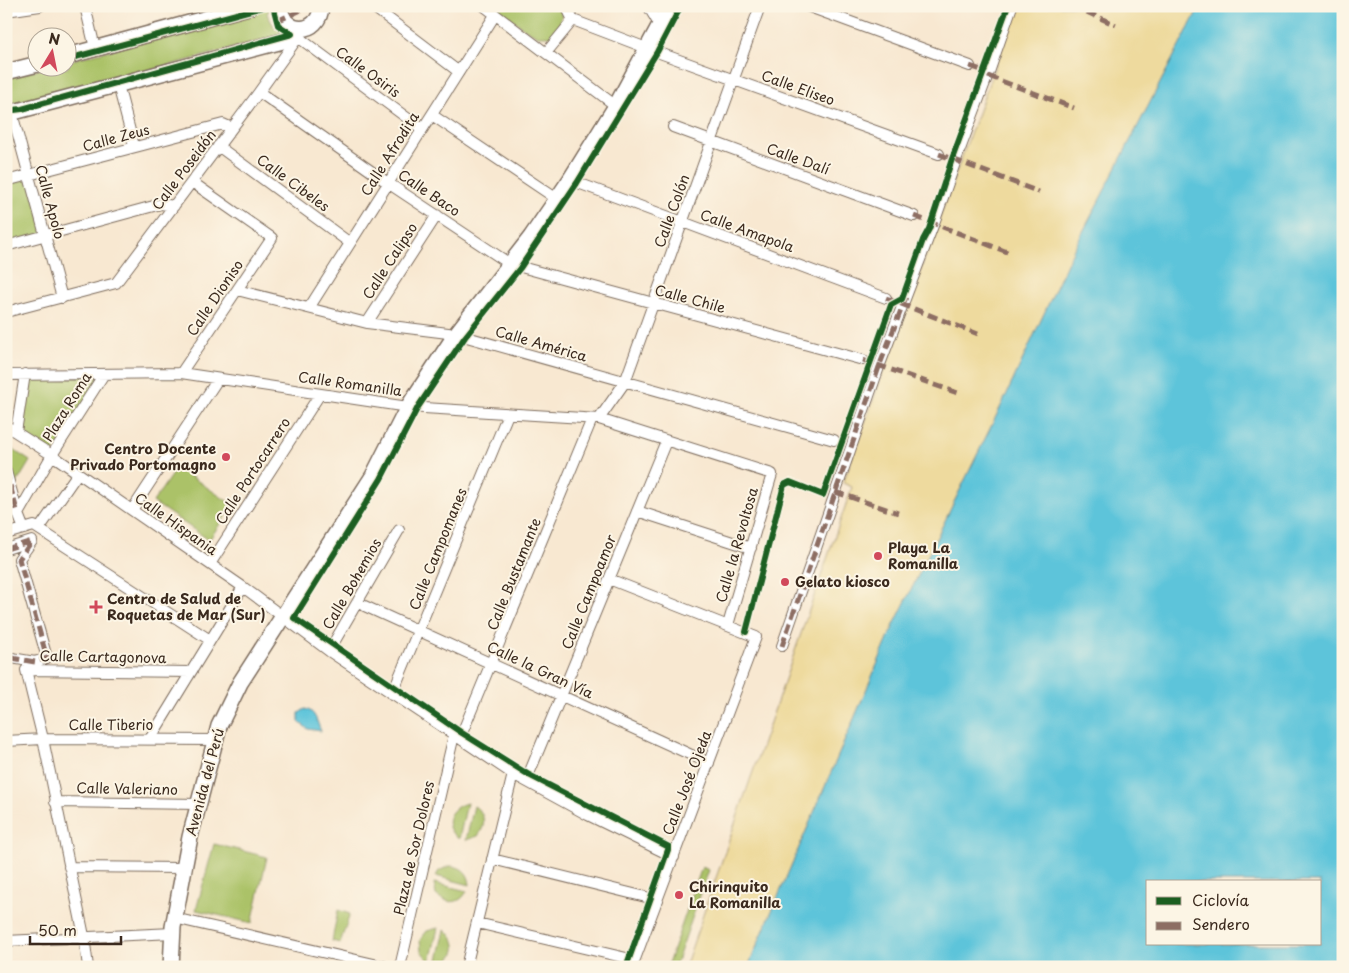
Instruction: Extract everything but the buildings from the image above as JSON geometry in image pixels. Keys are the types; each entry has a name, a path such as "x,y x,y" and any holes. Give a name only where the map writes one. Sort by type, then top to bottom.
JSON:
{"street":[{"path":"6,11 40,6"},
{"path":"85,6 95,48"},
{"path":"78,53 252,6"},
{"path":"280,6 282,19 288,25 300,29 302,32"},
{"path":"372,6 459,72"},
{"path":"484,6 616,106"},
{"path":"546,53 573,20 566,6"},
{"path":"648,6 660,26"},
{"name":"Avenida del Perú","path":"171,967 174,918 198,804 219,726 240,683 373,476 408,407 456,334 532,238 570,180 616,106 670,6"},
{"name":"Calle Colón","path":"596,419 625,382 760,6"},
{"path":"807,6 970,66"},
{"path":"782,646 879,367 934,223 1012,6"},
{"path":"9,114 302,32 313,25 323,8"},
{"name":"Calle Afrodita","path":"309,308 495,15"},
{"name":"Calle Eliseo","path":"573,20 939,154"},
{"name":"Calle Poseidón","path":"6,312 116,283 302,32"},
{"name":"Calle Osiris","path":"302,32 422,129"},
{"path":"6,72 28,66"},
{"path":"118,85 134,146"},
{"name":"Calle Baco","path":"259,92 388,183 510,264"},
{"name":"Calle Apolo","path":"9,114 29,175 62,298"},
{"path":"432,115 557,198"},
{"name":"Calle Zeus","path":"6,181 223,124 232,128"},
{"name":"Calle Dalí","path":"673,127 914,216"},
{"name":"Calle Cibeles","path":"218,146 350,243"},
{"name":"Calle Amapola","path":"570,180 886,298"},
{"name":"Calle Dioniso","path":"181,373 272,238 192,182"},
{"path":"6,246 161,204 174,206"},
{"name":"Calle Calipso","path":"367,323 437,215"},
{"name":"Calle Chile","path":"510,264 863,360"},
{"name":"Calle América","path":"237,290 367,323 456,334 834,440"},
{"name":"Calle Romanilla","path":"6,375 181,373 408,407 596,419 772,474"},
{"path":"16,432 25,374"},
{"name":"Plaza Roma","path":"18,514 52,455 104,374"},
{"path":"132,510 218,379"},
{"name":"Calle Portocarrero","path":"210,564 320,394"},
{"name":"Calle Campomanes","path":"392,694 508,414"},
{"name":"Calle Bustamante","path":"457,737 492,664 596,419"},
{"name":"Calle Hispania","path":"6,426 52,455 210,564 329,651 513,774 588,815 674,856"},
{"name":"Calle Campoamor","path":"526,781 666,441"},
{"path":"6,471 24,529"},
{"path":"38,529 78,473"},
{"name":"Calle la Revoltosa","path":"728,625 772,474"},
{"path":"637,511 751,548"},
{"path":"6,534 34,526 210,640"},
{"name":"Calle Bohemios","path":"329,651 399,530"},
{"path":"6,549 32,541 20,559 47,658 35,662 6,657"},
{"path":"609,579 728,625"},
{"path":"150,739 243,587"},
{"name":"Calle la Gran Vía","path":"358,603 709,763"},
{"name":"Calle José Ojeda","path":"634,963 756,636 728,625"},
{"name":"Calle Cartagonova","path":"43,738 26,670 191,672"},
{"name":"Plaza de Sor Dolores","path":"400,967 457,737"},
{"path":"43,738 84,936 88,967"},
{"name":"Calle Tiberio","path":"6,741 43,738 215,740"},
{"path":"466,967 513,774"},
{"name":"Calle Valeriano","path":"55,802 198,804"},
{"path":"492,859 658,900"},
{"path":"69,867 184,868"},
{"path":"174,918 387,967"},
{"path":"477,923 634,963"},
{"path":"6,941 172,933"}],"green space":[{"path":"495,6 561,6 563,9 559,29 552,36 538,36 526,30"},
{"path":"270,7 267,14 275,28 288,33 6,110 6,77 28,72 28,78 78,78 78,58"},
{"path":"29,175 45,235 6,246 6,181"},
{"path":"25,374 104,374 52,455 16,432"},
{"path":"6,445 30,461 12,491 6,471"},
{"path":"177,467 233,505 209,540 153,502"},
{"path":"467,803 459,839 450,829 448,824 449,818 455,809"},
{"path":"474,806 481,813 484,820 478,836 466,840"},
{"path":"214,844 267,857 252,923 196,910"},
{"path":"449,866 457,867 464,871 470,885 436,876 439,871"},
{"path":"702,867 709,870 675,967 667,967"},
{"path":"434,883 467,891 457,901 444,900 436,895"},
{"path":"338,910 350,914 340,943 332,941"},
{"path":"438,928 430,962 421,951 420,940 427,931"},
{"path":"445,930 453,940 455,950 449,959 437,964"}],"sand":[{"name":"Playa La Romanilla","path":"1017,6 1200,6 1073,251 1004,400 894,625 748,967 685,967 852,487 843,483"}],"water":[{"path":"1200,6 1343,6 1343,967 748,967 894,625 1004,400 1073,251"},
{"path":"305,709 312,712 321,731 308,729 299,722 299,713"}],"marked path":[{"path":"277,21 299,11 304,6"},
{"path":"1073,6 1116,25"},
{"path":"970,66 987,72"},
{"path":"988,76 1074,108"},
{"path":"939,154 1039,192"},
{"path":"914,216 1010,253"},
{"path":"782,646 879,367 906,297"},
{"path":"886,298 978,334"},
{"path":"863,360 958,393"},
{"path":"6,471 18,514"},
{"path":"835,492 898,513"},
{"path":"6,549 32,541 19,559 47,658 35,662 6,657"}],"cycle path":[{"path":"78,56 266,6"},
{"path":"6,111 22,109 292,34 278,25 273,6"},
{"path":"626,967 669,847 529,775 462,733 294,618 381,479 418,407 465,337 520,268 577,183 657,52 681,6"},
{"path":"746,632 784,485 790,482 823,495 891,305 902,299 923,240 929,229 952,159 1008,6"}],"place":[{"name":"Centro Docente Privado Portomagno","path":"226,457"},
{"name":"Playa La Romanilla","path":"878,556"},
{"name":"Gelato kiosco","path":"785,582"},
{"name":"Centro de Salud de Roquetas de Mar (Sur)","path":"96,607"},
{"name":"Chirinquito La Romanilla","path":"679,895"}]}
